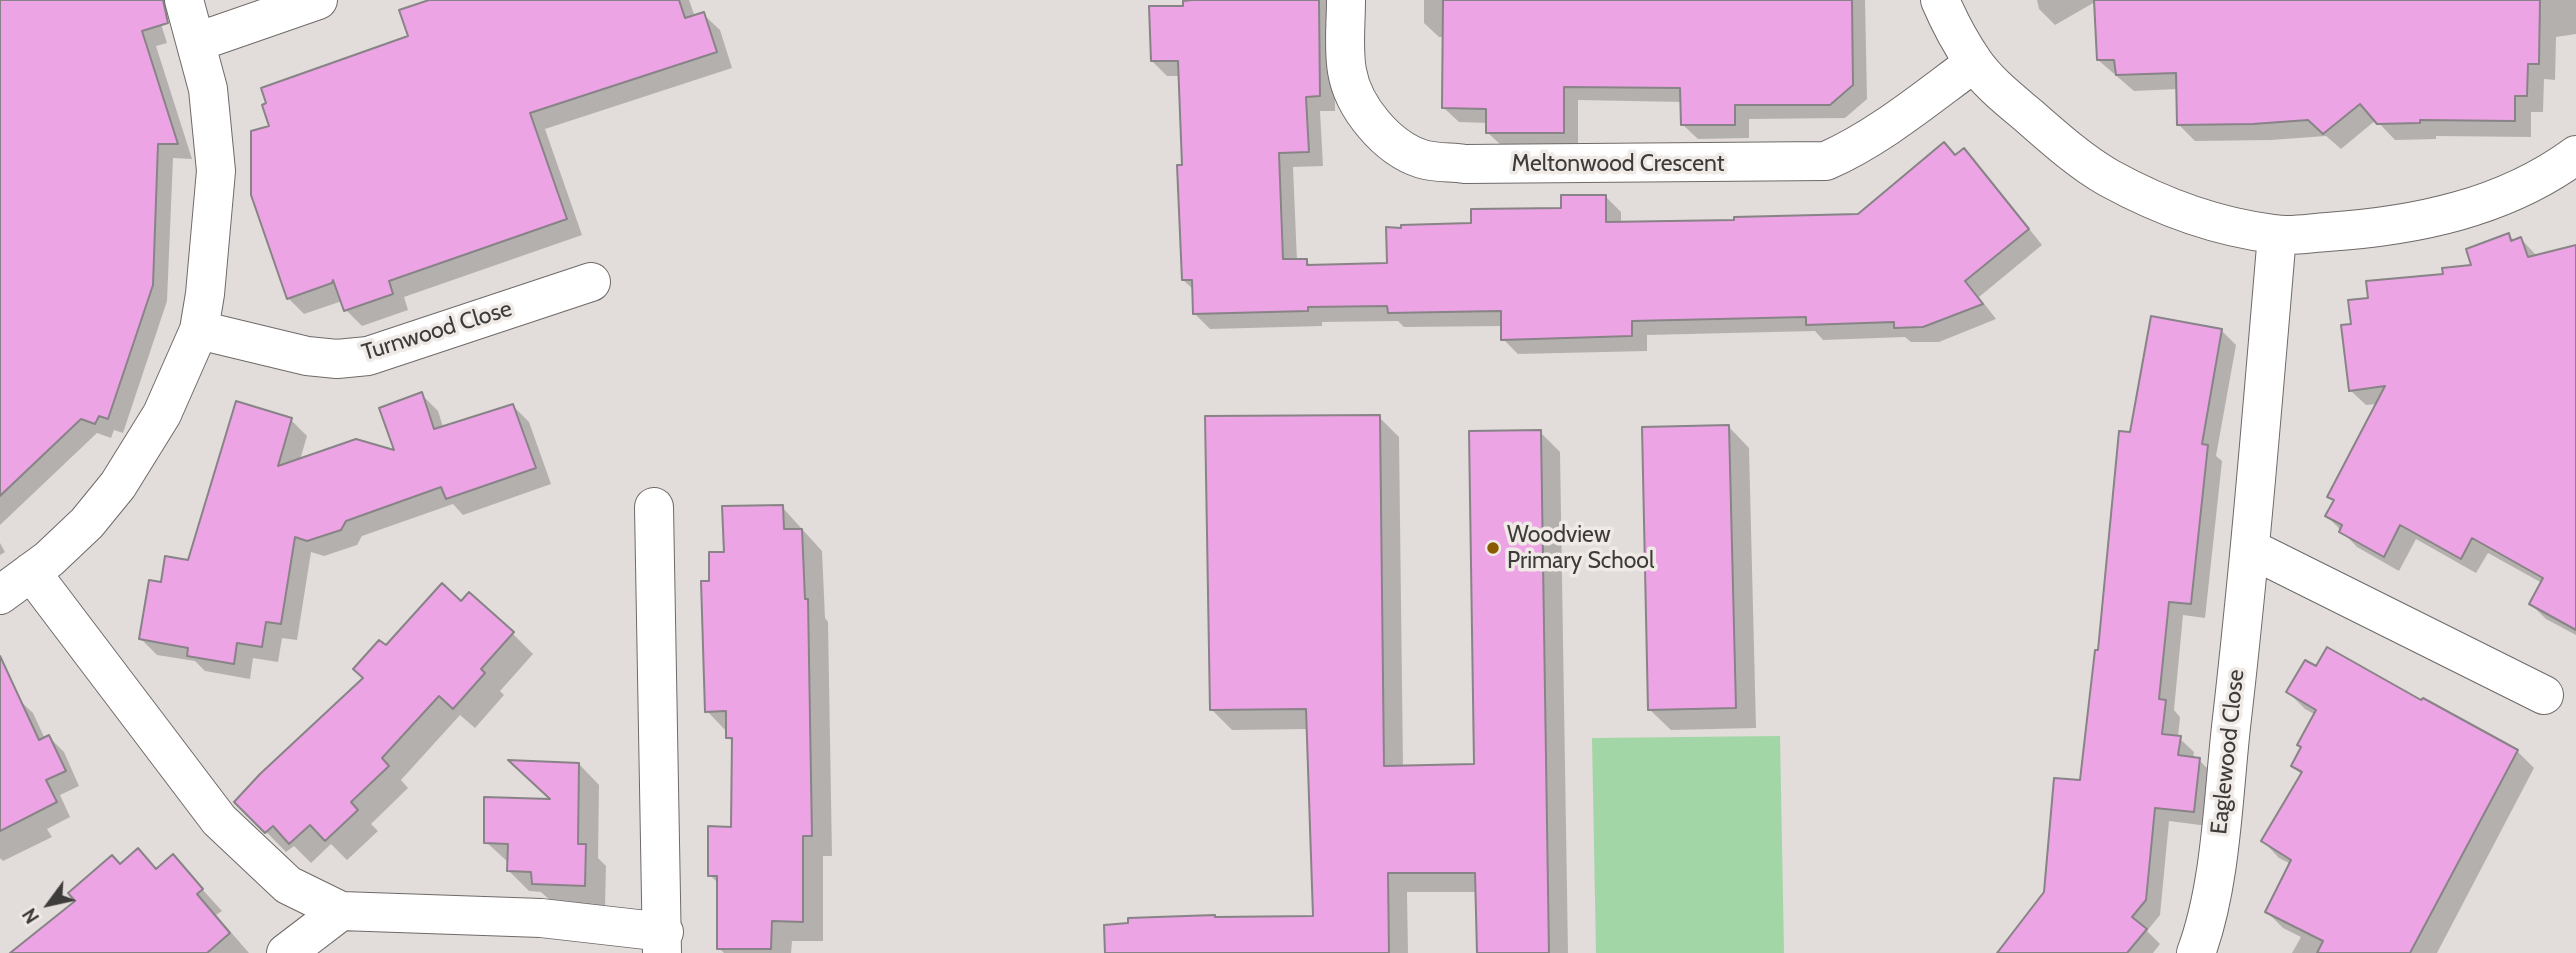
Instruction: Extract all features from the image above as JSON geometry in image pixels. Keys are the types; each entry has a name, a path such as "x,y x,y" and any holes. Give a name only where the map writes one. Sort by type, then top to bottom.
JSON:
{"street":[{"path":"0,595 49,559 87,523 118,485 162,414 199,330 216,171 208,89 184,0"},
{"path":"197,43 318,0"},
{"name":"Meltonwood Crescent","path":"1346,0 1347,71 1356,96 1373,123 1390,141 1422,158 1465,164 1826,162 1852,150 1883,130 1974,63"},
{"path":"1940,0 1950,23 1974,63 2007,98 2053,136 2107,177 2181,212 2240,228 2277,235 2367,229 2452,213 2503,197 2549,175 2576,155"},
{"name":"Eaglewood Close","path":"2196,953 2204,932 2215,871 2251,549 2277,235"},
{"name":"Turnwood Close","path":"199,330 307,356 337,359 368,356 591,282"},
{"path":"31,572 219,820 288,885 341,911 541,918 663,943 654,507"},
{"path":"2251,549 2544,695"},
{"path":"286,953 341,911"}],"green space":[{"path":"1780,736 1784,953 1596,953 1592,738"}],"building":[{"path":"0,0 163,0 168,23 142,31 178,144 158,144 153,285 108,419 99,416 95,424 81,419 0,496"},
{"path":"429,0 679,0 685,18 704,12 717,52 530,113 567,219 389,281 393,294 344,311 333,280 332,283 287,299 251,195 251,131 269,126 262,105 266,103 261,88 408,36 399,10"},
{"path":"1319,0 1320,96 1306,97 1309,152 1279,153 1283,259 1307,259 1307,265 1387,263 1386,227 1471,223 1471,209 1561,208 1561,195 1606,195 1606,222 1858,214 1944,142 1955,155 1964,148 2029,229 1965,281 1983,304 1923,327 1894,328 1894,322 1806,325 1806,317 1632,321 1632,336 1501,340 1501,311 1388,313 1387,306 1308,307 1308,311 1193,314 1192,280 1182,280 1177,165 1182,165 1178,61 1151,61 1149,6 1183,6 1183,1"},
{"path":"1443,0 1852,0 1853,85 1830,105 1735,105 1735,125 1681,125 1680,88 1564,87 1564,133 1486,133 1486,109 1442,108"},
{"path":"2094,0 2540,0 2539,64 2528,64 2527,96 2515,96 2515,121 2420,120 2420,123 2377,124 2360,104 2323,134 2308,120 2177,125 2176,73 2116,75 2114,60 2097,60"},
{"path":"2509,233 2511,241 2521,237 2528,257 2576,245 2576,630 2529,604 2543,578 2472,538 2461,559 2400,525 2384,557 2339,532 2342,525 2325,516 2334,500 2327,497 2385,386 2349,391 2341,325 2351,324 2348,300 2368,298 2366,281 2443,274 2442,268 2471,265 2466,249"},
{"path":"2151,316 2222,329 2202,444 2208,445 2191,604 2169,602 2159,699 2166,700 2162,734 2181,736 2178,755 2200,758 2194,812 2155,808 2146,900 2132,917 2147,929 2127,953 1997,953 2044,892 2054,778 2080,780 2095,650 2098,650 2119,431 2130,432"},
{"path":"422,392 434,429 513,404 536,468 446,499 441,487 346,521 341,530 307,541 295,537 281,624 266,622 262,647 237,643 234,664 187,656 188,648 139,639 149,580 161,582 165,556 188,560 236,401 292,418 278,466 356,439 394,450 379,408"},
{"path":"1380,415 1384,766 1474,764 1469,431 1541,430 1549,953 1477,953 1475,873 1388,873 1389,953 1105,953 1104,925 1128,923 1128,918 1313,916 1306,709 1210,710 1205,416"},
{"path":"1729,425 1736,708 1648,710 1642,427"},
{"path":"783,505 784,529 802,529 805,599 808,599 812,836 803,836 803,922 772,921 771,949 717,949 717,876 708,876 708,826 731,827 732,738 726,738 726,711 705,712 701,581 709,581 709,552 724,552 722,506"},
{"path":"442,583 461,601 469,592 514,632 481,669 485,673 453,709 439,696 382,758 389,766 351,802 358,810 325,841 310,825 289,844 273,826 265,833 234,802 260,774 363,678 353,669 379,640 386,645"},
{"path":"2327,647 2518,750 2410,953 2317,953 2323,941 2265,912 2291,860 2261,841 2302,772 2291,766 2301,747 2297,745 2316,710 2286,692 2305,660 2316,666"},
{"path":"0,656 39,740 49,735 66,771 46,780 57,802 0,831"},
{"path":"508,760 579,763 578,844 586,844 585,886 532,884 531,872 507,871 508,844 484,843 484,797 550,799"},
{"path":"138,848 156,869 173,854 203,889 197,894 230,933 207,953 10,953 75,901 68,893 112,855 120,864"}],"place":[{"name":"Woodview Primary School","path":"1493,548"}]}
